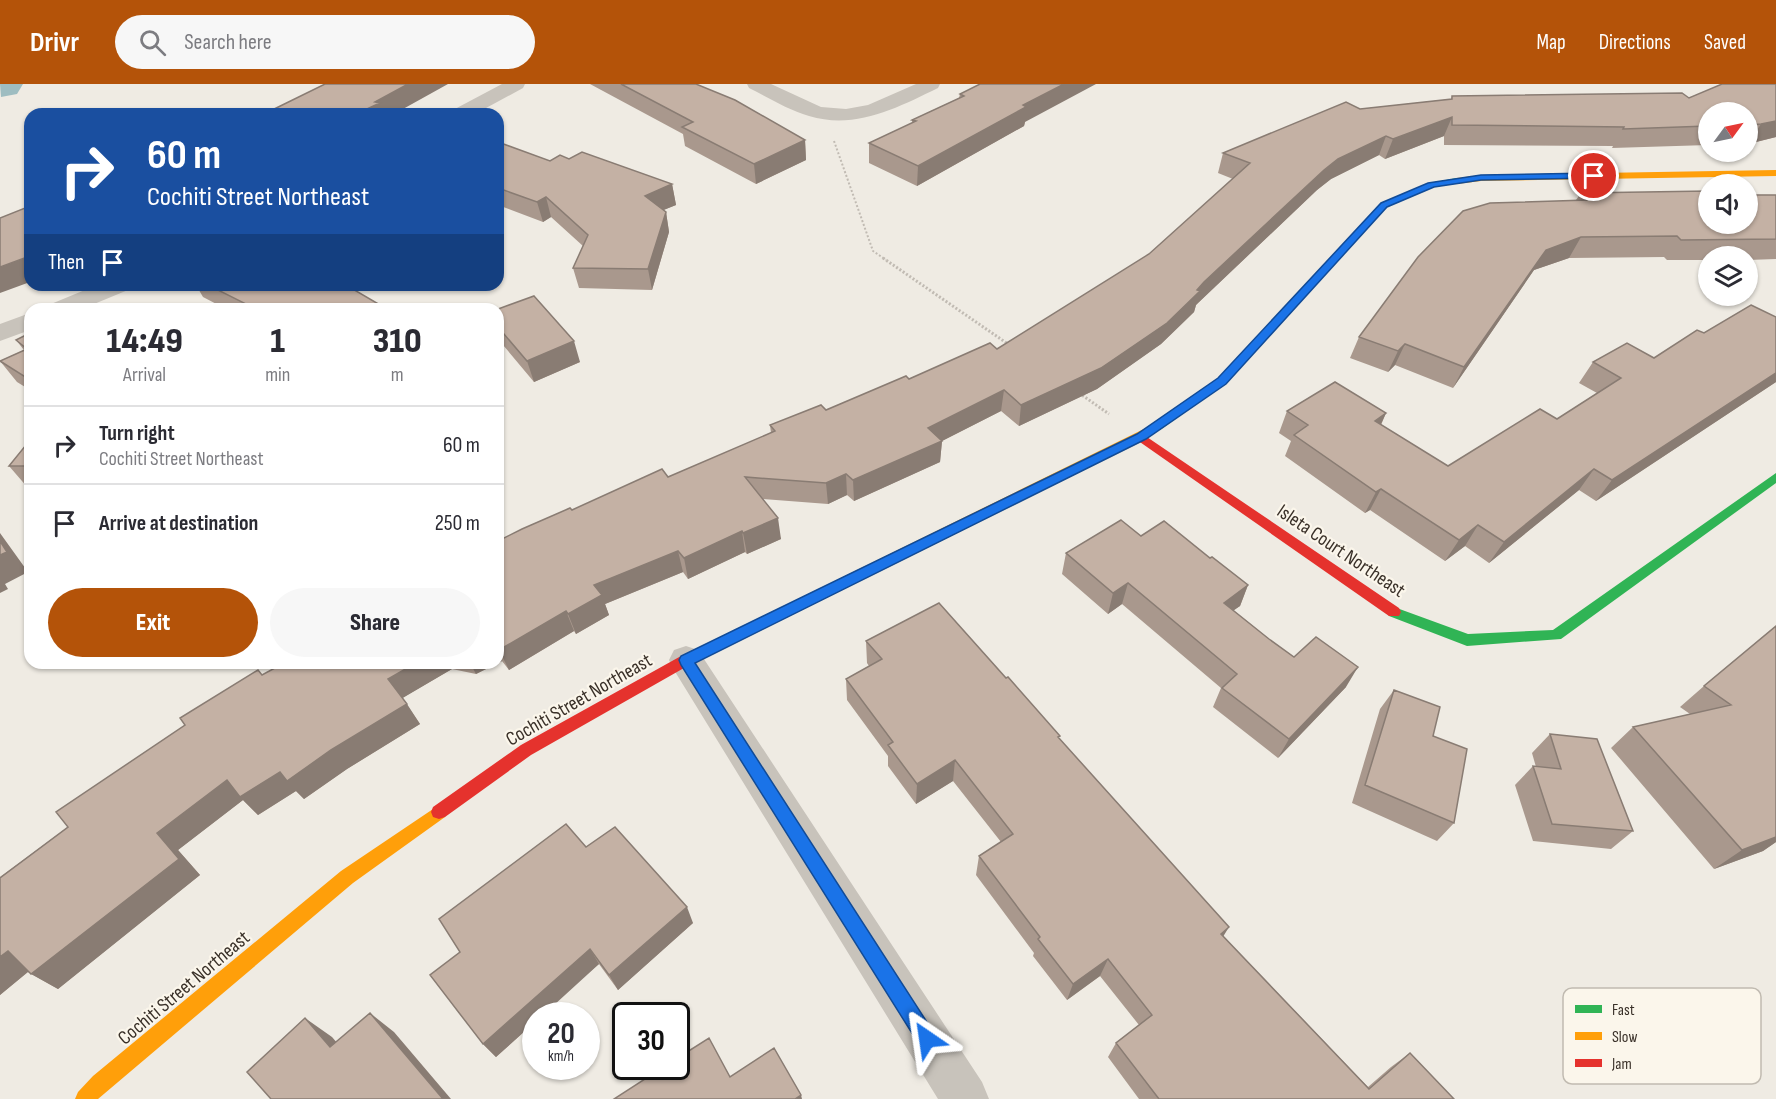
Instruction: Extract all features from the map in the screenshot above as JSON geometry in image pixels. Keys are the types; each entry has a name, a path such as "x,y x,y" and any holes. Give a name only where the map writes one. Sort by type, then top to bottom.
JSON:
{"street":[{"path":"471,108 516,84"},
{"path":"756,84 817,112 840,114 864,112 888,104 931,84"},
{"name":"Cochiti Street Northeast","path":"85,1099 346,877 526,750 686,660 1142,437 1222,381 1384,205 1432,184 1481,177 1776,173"},
{"path":"75,303 104,291"},
{"path":"0,333 24,323"},
{"name":"Isleta Court Northeast","path":"1142,437 1388,610 1467,640 1556,635 1776,477"},
{"path":"686,660 965,1099"}],"path":[{"path":"840,114 833,140 873,251 1016,349"},
{"path":"1072,389 1142,437"}],"building":[{"path":"325,84 408,84 375,102 380,103 369,108 276,108"},
{"path":"621,84 696,84 735,100 805,140 754,164 682,127 693,122"},
{"path":"980,84 1064,84 918,166 869,143 964,96 960,94"},
{"path":"1722,84 1776,84 1776,121 1758,124 1758,102 1698,102 1698,126 1623,129 1624,127 1452,125 1452,117 1393,139 1386,136 1338,159 1324,170 1204,282 1197,290 1200,291 1167,323 1101,368 1021,405 1004,390 928,428 942,441 853,480 846,474 826,483 745,477 778,518 743,533 742,531 684,558 678,551 594,585 602,595 568,614 566,611 504,647 504,538 662,469 668,477 775,431 770,425 821,405 826,410 906,376 909,379 990,343 997,349 1149,254 1250,163 1223,153 1346,102 1360,109 1452,99 1452,96 1682,93 1689,98"},
{"path":"504,144 550,161 560,155 569,159 582,152 672,184 645,196 666,212 648,269 573,268 588,235 546,197 537,202 504,190"},
{"path":"1698,191 1698,234 1758,234 1758,195 1776,195 1776,239 1681,240 1677,236 1581,237 1546,250 1464,367 1405,344 1398,351 1359,337 1418,257 1463,211 1490,203 1587,200 1581,193"},
{"path":"24,208 24,258 0,267 0,218"},
{"path":"220,291 356,291 377,303 244,303"},
{"path":"534,296 574,341 527,361 504,334 504,307"},
{"path":"1749,306 1776,317 1776,373 1612,480 1594,469 1504,542 1478,525 1459,540 1381,489 1376,492 1294,435 1308,425 1287,411 1335,382 1386,413 1375,421 1448,466 1540,409 1557,419 1621,378 1593,362 1627,343 1654,358 1697,330 1704,333"},
{"path":"24,336 24,347 16,340"},
{"path":"24,350 24,376 0,361"},
{"path":"24,447 24,466 9,466"},
{"path":"1121,520 1141,536 1164,521 1248,585 1224,603 1294,657 1316,637 1358,667 1289,739 1222,688 1237,674 1128,583 1113,593 1066,553"},
{"path":"0,541 7,552 0,555"},
{"path":"939,603 1006,678 1008,677 1060,736 1058,737 1229,927 1221,934 1369,1089 1410,1053 1454,1099 1159,1099 1116,1043 1152,1015 1108,959 1073,984 979,856 1013,834 955,760 917,784 888,745 893,742 846,679 882,659 866,641"},
{"path":"1776,626 1776,837 1742,850 1633,727 1731,705 1704,686"},
{"path":"273,669 406,669 388,679 407,704 331,750 287,781 280,772 240,797 227,780 157,833 179,859 31,974 8,951 0,957 0,878 68,827 56,812 185,725 180,718 258,670 262,675"},
{"path":"1394,690 1440,707 1433,736 1467,749 1454,823 1365,785"},
{"path":"1550,734 1597,739 1633,831 1552,824 1533,766 1561,769"},
{"path":"566,824 586,847 615,827 687,907 609,975 590,949 530,1002 522,1002 522,1009 483,1044 430,975 460,952 439,919"},
{"path":"370,1013 443,1099 271,1099 247,1072 305,1018 330,1047"},
{"path":"709,1038 730,1077 774,1048 801,1095 795,1099 614,1099 643,1080 690,1080 690,1050"}],"traffic: fast":[{"path":"1156,427 1222,381 1384,205 1432,185 1457,181"},
{"path":"1394,612 1467,640 1556,635 1776,477"}],"traffic: slow":[{"path":"1457,181 1481,178 1776,173"},
{"path":"730,639 1141,437 1156,427"},
{"path":"85,1099 100,1083 347,877 439,812"}],"traffic: jam":[{"path":"1141,437 1394,612"},
{"path":"439,812 526,750 686,660 730,639"}],"route":[{"path":"927,1039 686,660 1142,437 1222,381 1384,205 1432,184 1481,177 1594,176"}]}
